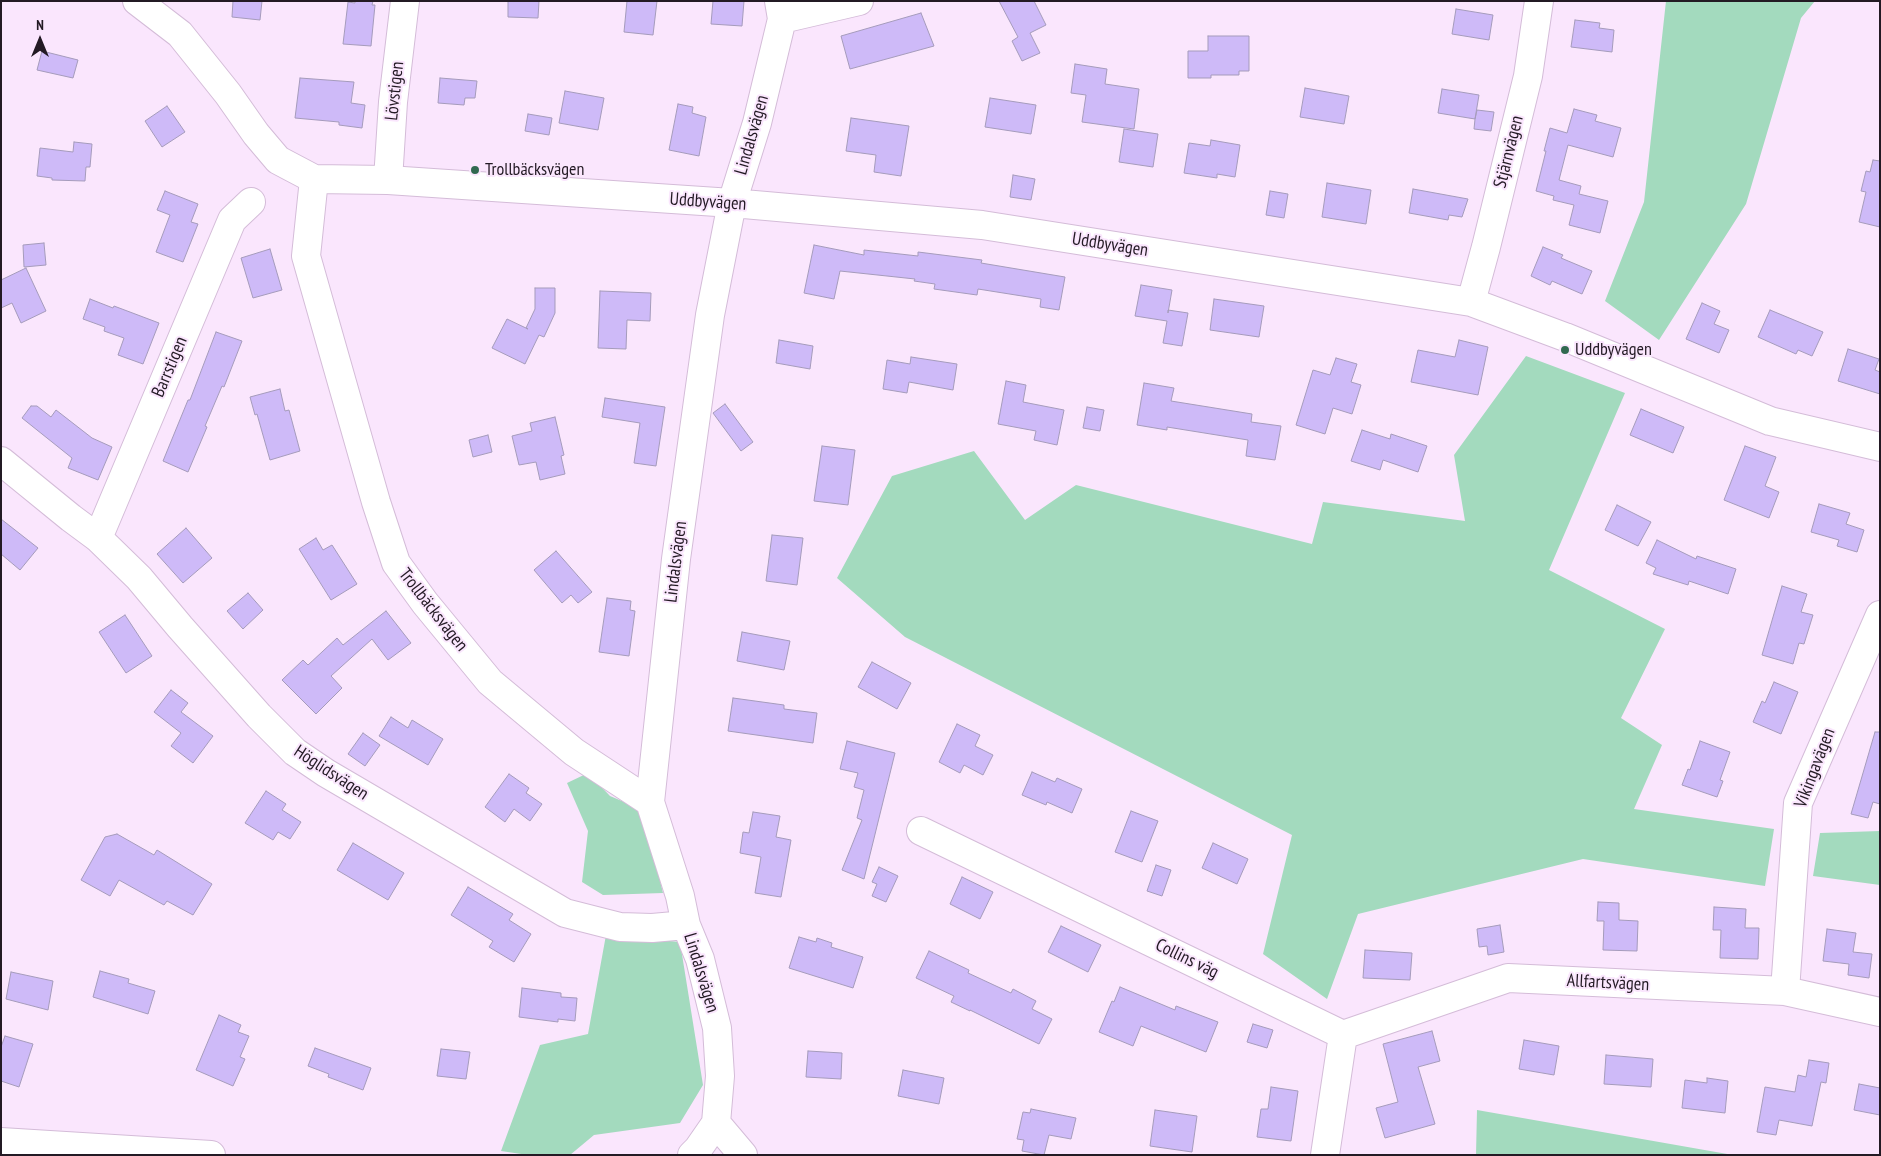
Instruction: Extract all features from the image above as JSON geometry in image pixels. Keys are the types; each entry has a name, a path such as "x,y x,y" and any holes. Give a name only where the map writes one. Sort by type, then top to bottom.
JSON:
{"street":[{"path":"137,1 180,34 278,160 314,178"},
{"name":"Lövstigen","path":"388,180 393,102 405,1"},
{"path":"780,10 859,1"},
{"name":"Stjärnvägen","path":"1471,302 1489,237 1528,76 1539,1"},
{"name":"Lindalsvägen","path":"692,1155 716,1123 720,1076 717,1028 700,958 686,925 680,896 650,802 676,559 710,315 732,203 757,123 780,10"},
{"name":"Uddbyvägen","path":"314,178 388,180 732,203 982,225 1471,302 1565,337 1770,421 1880,447"},
{"name":"Trollbäcksvägen","path":"314,178 306,256 376,502 396,563 424,604 490,682 574,752 650,802"},
{"name":"Barrstigen","path":"98,538 232,220 251,202"},
{"name":"Höglidsvägen","path":"1,461 98,538 139,578 259,716 295,752 326,773 565,913 620,927 652,928 686,925"},
{"name":"Vikingavägen","path":"1786,991 1798,803 1880,615"},
{"name":"Collins väg","path":"921,831 1342,1035"},
{"name":"Allfartsvägen","path":"1342,1035 1508,978 1786,991 1880,1012"},
{"path":"1325,1155 1342,1035"},
{"path":"716,1123 743,1155"},
{"path":"1,1142 211,1155"}],"green space":[{"path":"1666,1 1815,1 1801,18 1746,204 1659,340 1605,301 1644,202"},
{"path":"1526,356 1625,393 1549,570 1665,629 1621,718 1662,745 1634,809 1774,829 1765,886 1583,859 1358,914 1327,999 1263,954 1292,835 905,637 837,578 892,476 974,451 1025,520 1076,485 1312,544 1323,502 1465,521 1454,455"},
{"path":"588,773 610,796 643,810 663,893 603,895 582,882 588,831 567,783"},
{"path":"1880,831 1880,885 1813,876 1820,833"},
{"path":"606,935 680,942 703,1085 680,1123 594,1135 570,1155 528,1155 501,1151 540,1045 588,1034"},
{"path":"1477,1110 1733,1155 1476,1155"}],"building":[{"path":"233,1 262,1 260,20 232,17"},
{"path":"355,1 373,1 372,5 375,5 371,46 343,44 348,2 355,3"},
{"path":"508,1 539,1 538,18 508,17"},
{"path":"627,1 657,1 653,35 624,32"},
{"path":"713,1 744,1 742,26 711,24"},
{"path":"999,1 1034,1 1046,25 1030,33 1040,53 1022,61 1012,41 1018,37"},
{"path":"1456,9 1493,15 1489,40 1452,34"},
{"path":"921,13 934,46 850,69 841,36"},
{"path":"1575,20 1600,23 1599,28 1614,30 1612,52 1571,47"},
{"path":"1208,36 1249,36 1249,71 1239,71 1239,75 1211,75 1211,78 1188,78 1188,51 1208,51"},
{"path":"42,51 78,60 73,78 37,70"},
{"path":"1075,64 1107,69 1105,84 1139,89 1134,129 1082,122 1086,95 1071,93"},
{"path":"300,78 354,82 351,103 365,105 362,128 339,125 339,122 295,118"},
{"path":"440,78 477,81 475,98 465,98 464,105 438,103"},
{"path":"1305,88 1349,96 1344,124 1300,117"},
{"path":"1442,89 1479,95 1475,119 1438,113"},
{"path":"565,91 604,98 598,130 559,123"},
{"path":"990,98 1036,105 1031,134 985,127"},
{"path":"678,104 693,107 692,113 706,117 699,156 669,150"},
{"path":"167,106 185,132 162,147 145,121"},
{"path":"1574,109 1597,115 1595,121 1621,128 1613,157 1568,145 1559,180 1581,186 1579,194 1608,201 1600,233 1569,225 1574,205 1553,200 1554,196 1536,191 1550,128 1567,133"},
{"path":"1477,110 1494,112 1491,131 1474,129"},
{"path":"528,114 552,118 549,135 525,131"},
{"path":"851,118 909,126 901,176 874,172 876,155 846,151"},
{"path":"1124,129 1158,134 1153,167 1119,162"},
{"path":"1211,140 1240,145 1235,177 1217,174 1217,178 1184,173 1189,143 1210,146"},
{"path":"74,142 92,144 90,167 86,167 85,181 52,180 52,178 37,176 40,148 73,152"},
{"path":"1873,160 1880,161 1880,227 1859,222 1866,192 1861,191 1866,171 1870,172"},
{"path":"1013,175 1035,179 1031,200 1010,197"},
{"path":"1327,183 1371,190 1366,224 1322,217"},
{"path":"1413,189 1468,199 1462,217 1449,215 1448,220 1409,213"},
{"path":"165,191 198,204 191,222 198,224 183,262 156,252 170,215 157,210"},
{"path":"1270,191 1288,194 1284,218 1266,215"},
{"path":"44,243 46,265 24,267 23,245"},
{"path":"814,245 864,255 864,250 918,256 918,252 982,260 981,263 1065,277 1059,310 1040,307 1041,299 978,289 977,295 934,289 935,284 914,281 915,279 840,271 834,299 804,293"},
{"path":"1543,247 1563,255 1561,258 1592,271 1582,294 1552,281 1550,285 1531,276"},
{"path":"270,249 282,290 253,298 241,258"},
{"path":"26,268 46,311 21,323 12,303 1,308 1,280"},
{"path":"1141,285 1172,290 1169,310 1188,313 1182,346 1163,343 1167,321 1135,316"},
{"path":"535,288 555,288 555,313 544,337 539,335 525,364 492,348 507,319 528,329 526,328 535,309"},
{"path":"600,291 651,293 650,321 627,320 626,349 598,348"},
{"path":"90,299 159,323 143,364 118,355 124,338 104,331 105,327 83,319"},
{"path":"1214,299 1264,306 1259,337 1210,330"},
{"path":"1702,303 1720,311 1714,324 1729,330 1719,353 1686,339"},
{"path":"1770,310 1823,332 1812,356 1798,350 1796,354 1758,337"},
{"path":"216,332 242,341 224,387 222,386 205,426 207,427 188,472 163,461 188,400 190,400"},
{"path":"779,340 813,346 810,369 776,363"},
{"path":"1459,340 1488,347 1478,395 1411,382 1418,350 1455,357"},
{"path":"1848,349 1879,359 1875,370 1880,372 1880,394 1838,381"},
{"path":"911,357 957,364 953,390 909,382 907,393 883,389 887,360 910,364"},
{"path":"1336,358 1357,364 1351,382 1361,385 1352,414 1333,408 1325,434 1296,425 1313,370 1330,375"},
{"path":"1006,381 1026,385 1023,402 1064,410 1057,445 1034,440 1036,431 998,424"},
{"path":"1144,383 1174,388 1171,401 1252,414 1251,422 1281,426 1275,460 1246,456 1248,440 1167,427 1167,430 1137,425"},
{"path":"280,389 285,411 289,410 300,451 270,460 257,414 255,415 250,397"},
{"path":"605,398 665,407 656,466 634,463 640,423 602,417"},
{"path":"725,404 753,442 741,451 713,413"},
{"path":"31,406 37,406 51,417 56,410 92,438 112,447 98,480 68,468 72,458 22,418"},
{"path":"1087,407 1104,410 1100,431 1083,428"},
{"path":"1641,409 1684,427 1673,453 1630,435"},
{"path":"555,417 564,455 561,456 565,474 540,480 536,462 519,465 512,436 532,431 530,423"},
{"path":"1362,430 1390,439 1391,434 1427,446 1418,472 1383,460 1380,470 1351,461"},
{"path":"488,435 492,452 473,457 469,440"},
{"path":"822,446 855,450 848,505 814,501"},
{"path":"1745,446 1776,457 1765,486 1779,492 1769,518 1724,500"},
{"path":"1819,504 1850,513 1846,524 1864,530 1857,552 1837,546 1839,540 1811,532"},
{"path":"1617,505 1651,522 1638,546 1605,530"},
{"path":"1,519 38,548 20,570 1,554"},
{"path":"186,528 212,558 183,583 157,554"},
{"path":"772,535 803,538 797,585 766,581"},
{"path":"316,538 323,550 332,545 357,584 331,600 299,549"},
{"path":"1657,540 1696,559 1697,556 1736,569 1728,594 1689,581 1688,585 1653,574 1656,568 1646,563"},
{"path":"556,551 592,592 578,603 571,595 562,603 534,570"},
{"path":"1782,586 1807,594 1801,612 1813,615 1804,644 1799,643 1793,664 1762,655"},
{"path":"248,593 263,610 243,629 227,611"},
{"path":"607,598 631,601 630,610 635,611 629,656 599,652"},
{"path":"386,611 411,643 388,660 372,639 331,676 342,688 316,714 282,680 303,660 308,665 337,638 343,645"},
{"path":"125,615 152,656 126,673 99,632"},
{"path":"742,632 790,641 784,670 737,661"},
{"path":"872,662 911,683 897,709 858,687"},
{"path":"1774,682 1798,692 1781,734 1753,722 1762,701 1765,703"},
{"path":"171,690 188,703 181,712 213,736 193,763 171,746 181,733 154,712"},
{"path":"733,698 784,705 784,709 817,713 813,743 728,731"},
{"path":"391,717 408,728 412,720 443,739 428,765 379,736"},
{"path":"957,724 980,735 975,746 993,755 983,775 964,765 960,773 939,762"},
{"path":"1875,732 1880,732 1880,804 1873,802 1868,818 1851,814"},
{"path":"363,733 380,745 365,766 348,754"},
{"path":"847,741 895,753 864,879 842,870 862,820 857,818 864,790 854,787 858,773 840,769"},
{"path":"1700,741 1730,752 1720,780 1723,781 1717,797 1682,785 1688,769 1690,770"},
{"path":"1032,772 1055,782 1057,778 1082,789 1072,813 1047,802 1046,805 1022,795"},
{"path":"509,774 529,788 526,793 542,804 530,821 514,809 505,822 485,807"},
{"path":"266,791 286,804 282,810 301,822 290,839 278,832 273,840 245,823"},
{"path":"1131,811 1158,821 1142,862 1115,852"},
{"path":"753,812 780,816 776,837 791,840 781,897 755,893 761,857 740,853 743,832 749,833"},
{"path":"117,834 154,855 157,850 212,884 193,915 167,901 164,905 119,880 110,896 81,880 105,837"},
{"path":"353,843 404,873 388,900 337,870"},
{"path":"1213,843 1248,859 1237,884 1202,868"},
{"path":"1156,865 1171,870 1162,896 1147,891"},
{"path":"879,867 898,876 886,902 872,896 877,884 872,882"},
{"path":"962,877 993,892 980,919 950,904"},
{"path":"468,887 513,914 509,920 531,934 514,962 489,947 493,941 451,915"},
{"path":"1598,902 1619,903 1619,920 1638,921 1637,951 1603,950 1604,921 1597,921"},
{"path":"1714,907 1746,909 1745,928 1759,928 1758,959 1720,958 1721,930 1713,930"},
{"path":"1500,925 1504,952 1488,955 1487,946 1479,947 1477,929"},
{"path":"1061,926 1101,945 1088,972 1048,952"},
{"path":"1827,929 1856,933 1853,952 1872,954 1869,978 1848,975 1849,964 1823,961"},
{"path":"799,937 816,942 817,938 832,943 831,947 863,957 853,988 789,968"},
{"path":"1365,950 1412,953 1410,980 1363,978"},
{"path":"929,951 969,970 968,973 1011,993 1013,989 1036,1001 1032,1009 1052,1019 1039,1044 951,1002 954,996 916,978"},
{"path":"100,971 129,979 128,983 155,991 148,1014 93,997"},
{"path":"11,972 53,981 48,1010 6,999"},
{"path":"1120,987 1175,1010 1176,1006 1218,1022 1206,1052 1141,1026 1133,1046 1099,1032"},
{"path":"522,988 561,993 561,997 577,998 575,1021 558,1019 558,1022 519,1017"},
{"path":"219,1015 241,1025 238,1032 249,1036 240,1057 245,1059 233,1086 196,1070"},
{"path":"1253,1024 1273,1030 1267,1048 1247,1042"},
{"path":"1432,1031 1440,1061 1418,1067 1435,1124 1385,1138 1376,1108 1398,1102 1383,1044"},
{"path":"5,1036 33,1044 19,1087 1,1081 1,1047"},
{"path":"1524,1040 1559,1046 1554,1075 1519,1069"},
{"path":"315,1048 371,1068 363,1090 328,1077 329,1074 308,1066"},
{"path":"441,1049 470,1052 466,1079 437,1076"},
{"path":"808,1051 842,1053 841,1079 806,1077"},
{"path":"1606,1055 1653,1059 1651,1087 1604,1084"},
{"path":"1809,1060 1829,1063 1826,1083 1821,1082 1812,1126 1779,1120 1776,1135 1757,1132 1765,1087 1795,1092 1798,1075 1806,1077"},
{"path":"903,1070 944,1078 939,1104 898,1096"},
{"path":"1707,1078 1728,1081 1725,1113 1682,1108 1685,1080 1707,1083"},
{"path":"1859,1084 1880,1088 1880,1115 1854,1110"},
{"path":"1271,1087 1298,1091 1291,1141 1257,1137 1261,1109 1268,1109"},
{"path":"1031,1109 1076,1118 1071,1139 1049,1135 1044,1155 1022,1151 1024,1140 1017,1139 1023,1112 1030,1113"},
{"path":"1155,1110 1197,1116 1192,1152 1150,1146"}],"place":[{"name":"Trollbäcksvägen","path":"475,170"},
{"name":"Uddbyvägen","path":"1565,350"}]}
